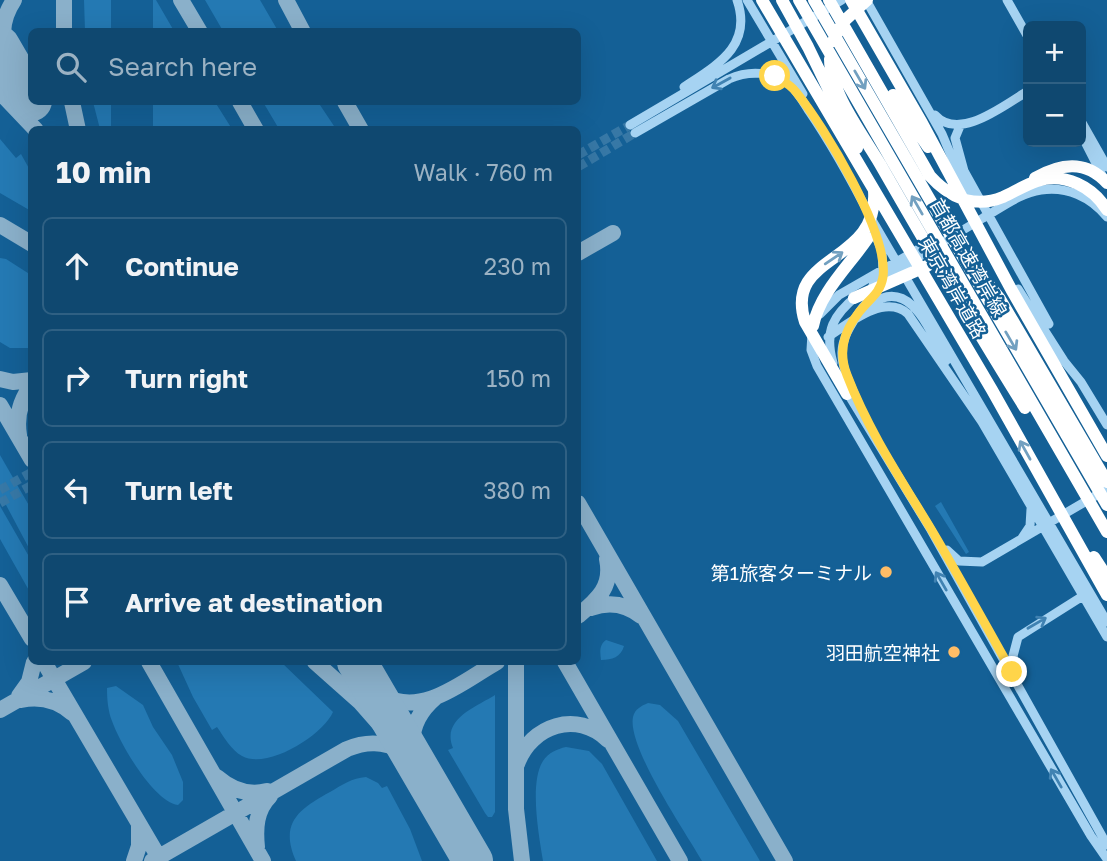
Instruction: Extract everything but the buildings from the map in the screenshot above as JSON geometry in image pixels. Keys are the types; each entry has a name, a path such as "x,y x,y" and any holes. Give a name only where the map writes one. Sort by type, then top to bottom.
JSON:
{"highway":[{"name":"東京湾岸道路","path":"762,0 838,132 852,150 1107,595"},
{"path":"775,0 804,51 852,150"},
{"path":"782,0 850,133 873,190 872,217 860,238 821,266 808,280 802,297 802,313 808,330 847,394"},
{"name":"首都高速湾岸線","path":"799,0 1107,532"},
{"name":"首都高速湾岸線","path":"814,0 1107,505"},
{"path":"829,0 930,176 955,197 967,201 1004,201 1044,173 1073,165 1089,169 1107,184"},
{"path":"839,0 897,102 951,178"},
{"path":"851,0 922,122 1006,281 1107,456"},
{"path":"866,0 838,30 831,46 830,66 839,92 987,347 1073,484 1087,497"},
{"path":"813,326 825,297 871,234 879,213 877,180 850,133"},
{"path":"1023,187 1044,180 1066,180 1091,191 1107,210"},
{"path":"853,298 920,269 939,264 957,265 980,275 992,287 1026,341 1107,482"},
{"path":"1048,492 1073,523 1107,580"}],"street":[{"path":"737,0 740,27 729,53 718,65 659,102 632,129 729,79 751,73 775,76 790,85 816,120"},
{"path":"747,0 1107,622"},
{"path":"646,115 839,0"},
{"path":"866,0 942,134 969,199 1014,282 1107,425"},
{"path":"1007,0 1023,28"},
{"path":"925,103 943,122 960,126 975,121 1023,94"},
{"path":"960,126 956,138 968,178 1069,359 1107,414"},
{"path":"1086,136 1107,167"},
{"path":"1086,137 1107,184"},
{"path":"1105,855 968,629 817,366 811,350 813,326 826,306 839,295 1004,201 1046,190 1063,190 1089,200 1107,217"},
{"path":"1004,201 853,298 834,319 828,343 832,362 847,394 932,530 1023,692 1084,802 1105,855"},
{"path":"869,428 846,372 842,355 844,335 877,293 883,276 882,251 872,220"},
{"path":"861,311 882,297 906,299 922,319 1030,504 1050,523"},
{"path":"833,393 821,365 821,347 827,337 878,308 894,306 908,314 955,379"},
{"path":"932,530 954,558 974,564 982,562 1107,489"},
{"path":"1020,540 1030,526 1030,504"},
{"path":"1023,692 1013,656 1018,637 1107,580"},
{"path":"1089,592 1095,616 1107,637"},
{"path":"1065,607 1079,606 1095,616"},
{"path":"1084,802 1107,832"}],"shaded area":[{"path":"84,0 111,0 111,28 85,28"},
{"path":"153,0 156,0 172,28 153,28"},
{"path":"205,0 260,0 276,28 221,28"},
{"path":"94,105 111,105 111,126 99,126"},
{"path":"153,105 217,105 230,126 153,126"},
{"path":"265,105 320,105 334,126 277,126"},
{"path":"0,139 16,158 21,154 28,167 28,209 0,193"},
{"path":"0,258 28,273 28,348 10,348 0,342"},
{"path":"0,455 28,504 28,546 5,503 0,500"},
{"path":"941,502 969,552 966,554 935,506"},
{"path":"0,506 28,555 28,589 0,539"},
{"path":"606,640 624,646 621,653 615,657 601,660 601,646"},
{"path":"178,665 284,665 333,712 318,731 294,748 266,758 253,759 242,756 231,747 217,727 212,730"},
{"path":"116,686 143,705 153,727 172,755 183,782 183,800 178,805 159,794 149,783 122,743 111,717 108,701 107,688"},
{"path":"495,695 495,812 492,817 488,817 448,750 453,748 452,729 456,722 470,709"},
{"path":"648,703 660,705 678,721 760,861 702,861 659,790 639,748 633,717 637,710"},
{"path":"566,747 589,751 602,764 657,861 543,861 536,810 539,771 547,756"},
{"path":"366,777 382,788 387,786 410,829 422,861 296,861 291,848 291,827 301,811 347,782"}],"taxiway":[{"path":"11,65 3,32 6,16 14,0"},
{"path":"64,0 64,28"},
{"path":"181,0 198,28"},
{"path":"286,0 301,28"},
{"path":"0,92 32,126"},
{"path":"73,105 77,126"},
{"path":"242,105 254,126"},
{"path":"347,105 359,126"},
{"path":"0,225 28,242"},
{"path":"581,251 613,233"},
{"path":"0,379 13,382 28,380"},
{"path":"19,435 20,408 28,390"},
{"path":"0,405 28,453"},
{"path":"581,508 785,861"},
{"path":"581,613 602,592 608,577 607,559"},
{"path":"0,585 28,632"},
{"path":"591,608 618,605 641,616"},
{"path":"19,696 29,682 33,665"},
{"path":"46,665 161,861"},
{"path":"0,710 79,665"},
{"path":"151,665 263,861"},
{"path":"318,665 360,702 418,768"},
{"path":"362,671 383,695 397,701 412,702 442,694 492,665"},
{"path":"516,665 516,809 522,861"},
{"path":"567,665 680,861"},
{"path":"416,764 412,745 414,728 422,712 435,698"},
{"path":"21,700 48,700 72,713"},
{"path":"517,764 533,740 556,726 583,726 608,740"},
{"path":"152,861 347,749 374,743 402,751"},
{"path":"217,777 241,791 267,791"},
{"path":"257,847 258,820 262,807 270,796"},
{"path":"442,808 483,861"},
{"path":"134,861 139,846 139,826"}],"runway":[{"path":"0,46 28,94"},
{"path":"359,665 473,861"}],"tunnel":[{"path":"581,153 630,125"},
{"path":"581,165 635,133"},
{"path":"0,490 28,474"},
{"path":"0,503 28,487"}],"place":[{"name":"第1旅客ターミナル","path":"886,572"},
{"name":"羽田航空神社","path":"954,652"}],"route":[{"path":"775,76 790,85 816,120 858,192 872,220 882,251 884,262 881,285 844,335 842,355 846,372 869,428 932,530 1012,672"}]}
